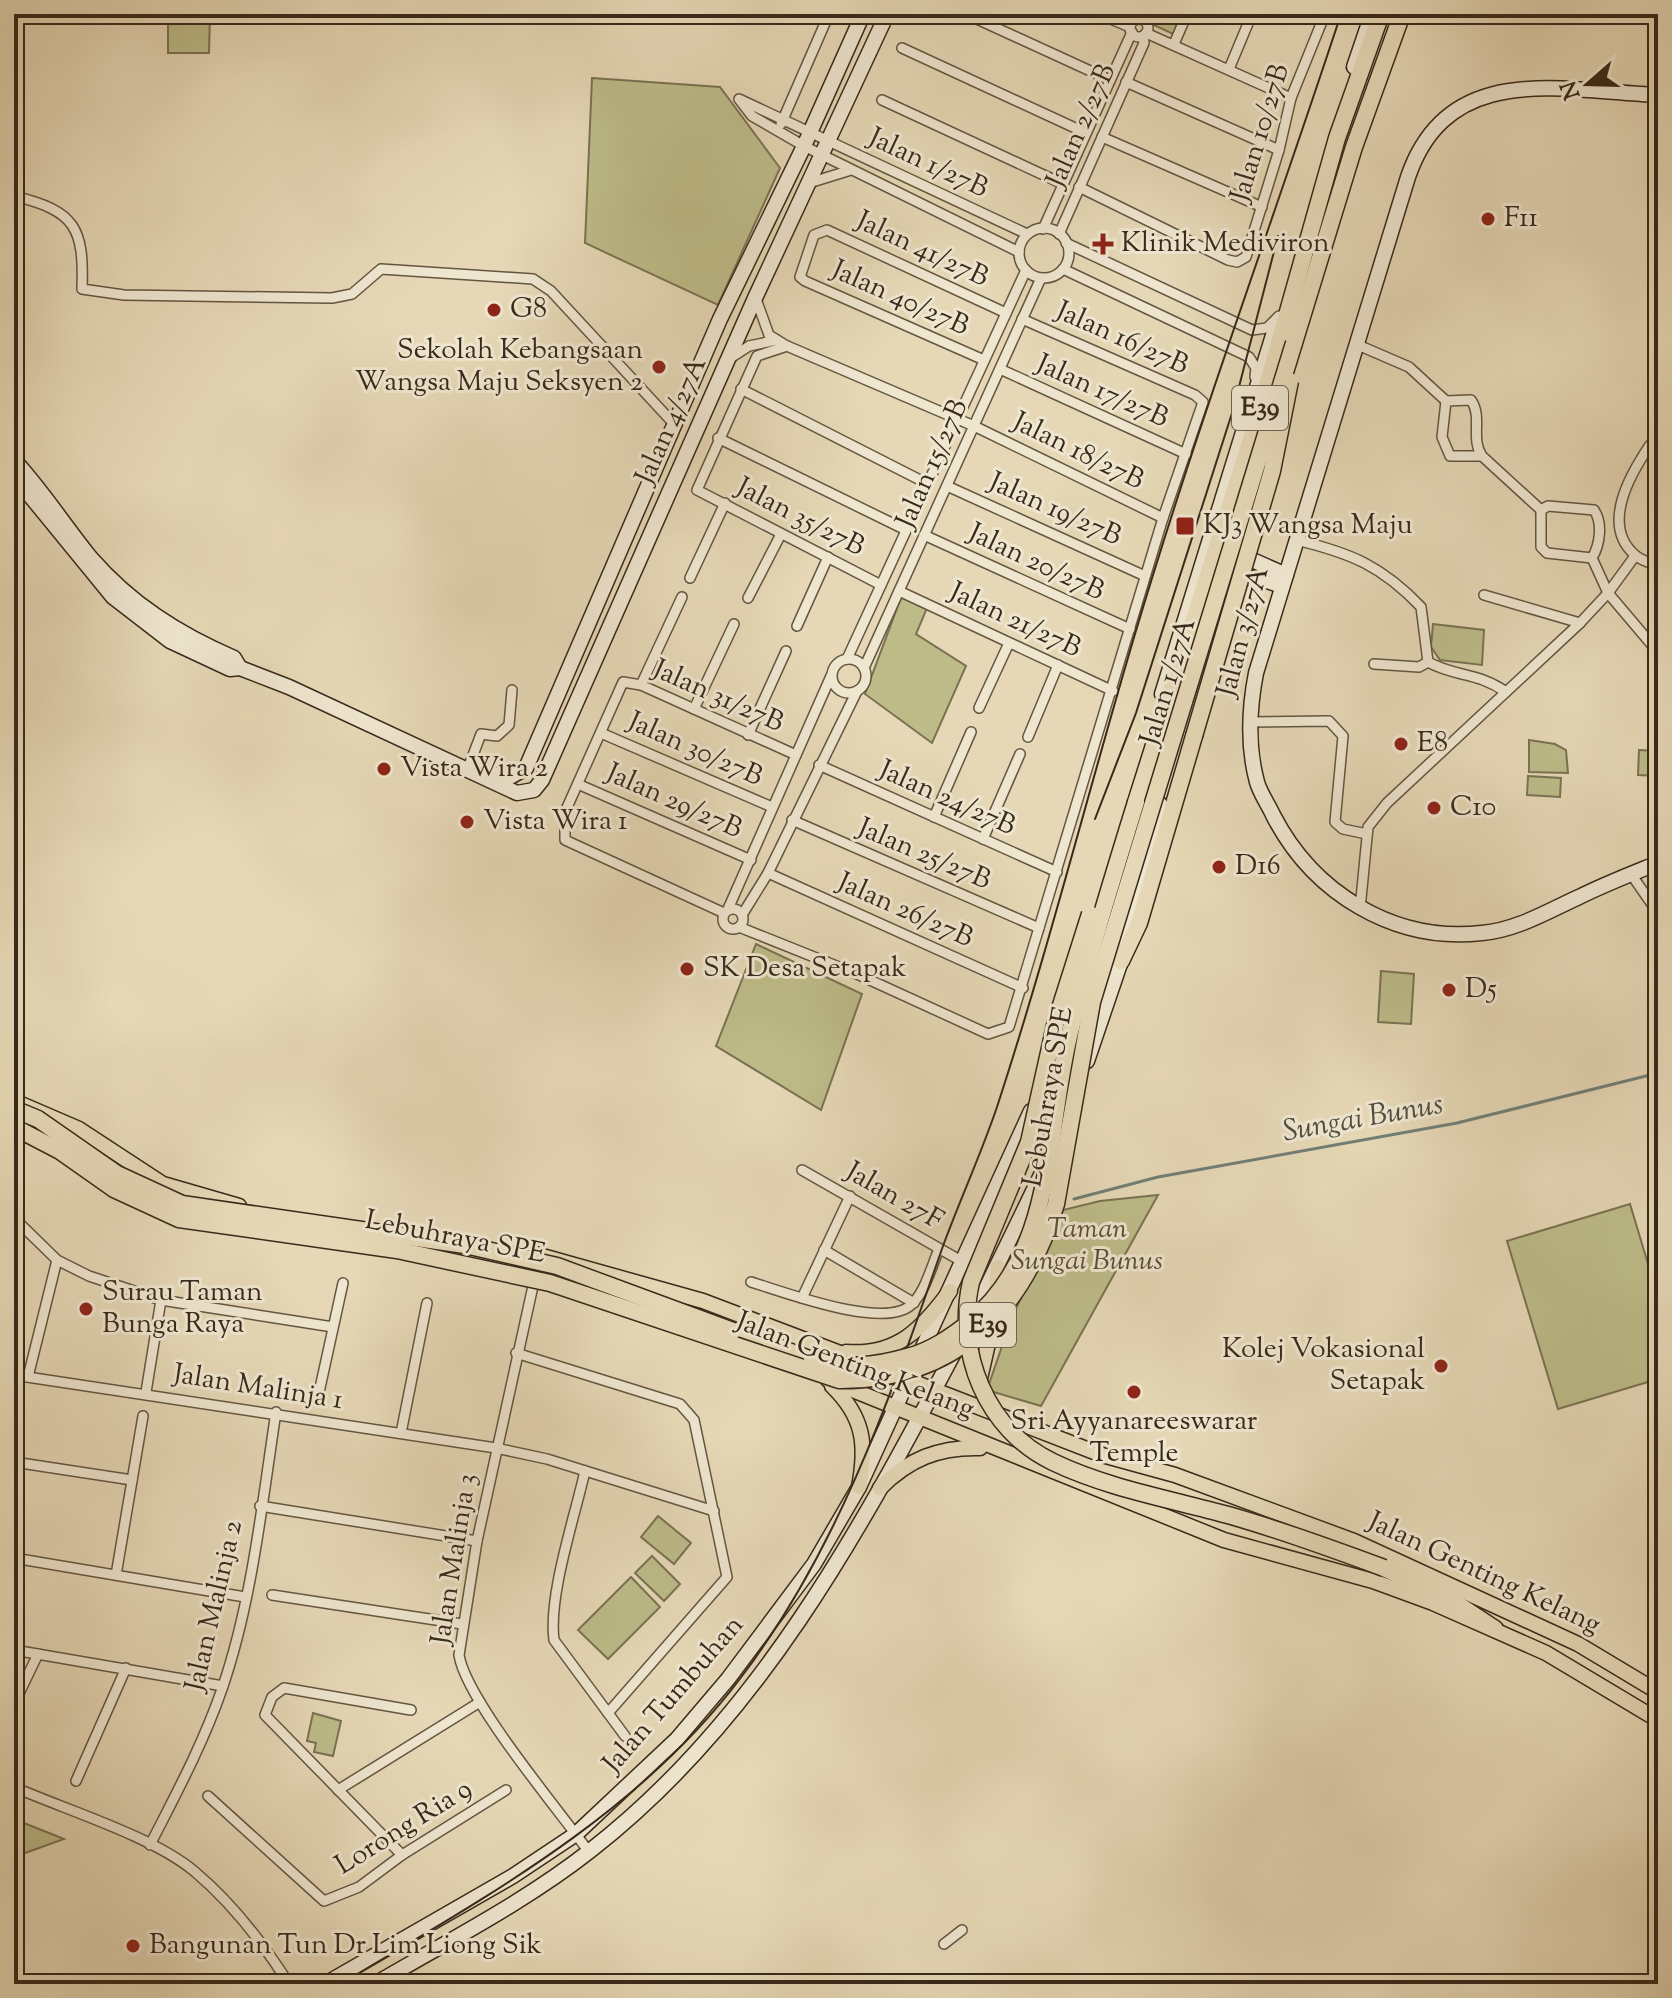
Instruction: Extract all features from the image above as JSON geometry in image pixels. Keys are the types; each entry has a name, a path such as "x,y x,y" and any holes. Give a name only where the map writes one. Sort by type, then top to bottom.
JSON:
{"highway":[{"name":"Lebuhraya SPE","path":"14,1109 38,1119 117,1174 182,1204 465,1245 557,1266 828,1365 857,1367 916,1355 947,1339 982,1312 1005,1285 1026,1251 1041,1202 1068,1039 1093,940 1259,414 1337,138 1381,14"},
{"name":"Lebuhraya SPE","path":"14,1129 60,1151 143,1205 179,1219 397,1250 550,1283 839,1380 878,1380 918,1370 970,1342 997,1317 1024,1283 1047,1234 1056,1204 1082,1049 1096,987 1354,147 1402,14"},
{"path":"1121,961 1139,923 1272,471 1288,400 1294,343"},
{"name":"E39","path":"1136,802 1100,887 1065,991 1029,1142 971,1282 966,1303 967,1338 975,1377 994,1412 1021,1442 1051,1461 1096,1478 1304,1538 1384,1568 1454,1602 1495,1629"}],"main road":[{"name":"Jalan 4/27A","path":"471,770 510,777 526,768 720,319 807,140 863,14"},
{"name":"Jalan 4/27A","path":"14,476 95,578 135,617 199,656 230,669 240,668 517,793 534,790 542,780 727,360 809,183 831,143 887,14"},
{"name":"Jalan 1/27A","path":"894,1409 1004,1176 1058,1033 1372,14"},
{"name":"Jalan 1/27A","path":"918,1419 998,1267 1080,1080 1121,961 1178,735 1377,95 1409,14"},
{"name":"Jalan 3/27A","path":"1657,868 1631,874 1544,914 1484,933 1438,935 1360,909 1322,881 1286,841 1257,783 1249,722 1256,673 1416,155 1447,116 1465,103 1506,89 1658,95"},
{"name":"Jalan 4/27A","path":"14,460 91,557 128,595 175,630 234,658 240,668"},
{"path":"1241,536 1250,559 1284,580"},
{"path":"1224,594 1233,582 1253,576 1284,580"},
{"name":"Jalan Genting Kelang","path":"14,1101 79,1129 136,1168 186,1193 245,1207 443,1236 554,1257 703,1301 1102,1455 1175,1475 1354,1541 1472,1592 1578,1644 1658,1692"},
{"name":"Jalan Genting Kelang","path":"14,1129 53,1152 117,1198 177,1221 440,1263 634,1312 824,1379 1224,1540 1373,1581 1495,1629 1546,1653 1658,1720"},
{"path":"117,1198 126,1199 139,1194 142,1182 136,1168"},
{"path":"985,1410 977,1391 992,1326 998,1267"},
{"path":"834,1350 872,1351 907,1341 950,1291"},
{"path":"925,1343 932,1360 941,1361 953,1354"},
{"path":"824,1379 852,1407 862,1429 865,1447 859,1487"},
{"name":"Jalan Tumbuhan","path":"329,1983 576,1834 666,1751 780,1611 829,1540 859,1487 894,1409"},
{"name":"Jalan Tumbuhan","path":"375,1984 533,1892 589,1852 652,1798 746,1695 809,1607 918,1419"},
{"path":"880,1488 906,1466 929,1453 950,1449 992,1449"},
{"path":"1224,1540 1211,1524 1210,1511 1222,1500 1240,1498"},
{"path":"666,1751 686,1741 691,1755"},
{"path":"623,1792 625,1806 629,1809 652,1798"},
{"path":"545,1854 571,1848 574,1862"}],"street":[{"path":"778,131 829,14"},
{"path":"966,14 1110,80"},
{"path":"1099,14 1174,44 1291,98"},
{"path":"1174,44 1187,14"},
{"path":"1229,69 1252,14"},
{"name":"Jalan 10/27B","path":"1079,187 1237,262 1246,257 1279,150 1291,98 1325,14"},
{"path":"1130,26 1144,20 1147,33"},
{"name":"Jalan 2/27B","path":"1043,229 1110,80 1130,26"},
{"name":"Jalan 2/27B","path":"1059,234 1147,33"},
{"path":"902,48 1086,133"},
{"path":"1126,82 1279,150"},
{"path":"737,97 783,121 807,140 778,131 752,116 737,97"},
{"path":"882,100 1063,184"},
{"path":"1102,137 1262,207"},
{"name":"Jalan 1/27B","path":"807,140 831,143 1027,234"},
{"name":"Jalan 1/27B","path":"831,143 855,170 1019,252"},
{"path":"809,183 834,173 855,170"},
{"path":"14,196 66,215 77,228 84,251 82,289 124,295 332,298 352,294 381,269 533,279 551,291 674,424"},
{"path":"1066,243 1068,256 1063,269 1041,278 1026,270 1019,252 1027,234 1043,229 1059,234 1066,243 1252,330 1267,328 1279,316"},
{"name":"Jalan 41/27B","path":"800,277 819,230 827,230 1006,313"},
{"path":"1063,269 1249,357 1256,368 1252,405"},
{"name":"Jalan 15/27B","path":"847,659 1026,270"},
{"name":"Jalan 40/27B","path":"800,277 984,360"},
{"name":"Jalan 15/27B","path":"864,668 1041,278"},
{"path":"755,298 761,320 769,335 777,340"},
{"name":"Jalan 16/27B","path":"1022,319 1195,395 1203,402 1186,454"},
{"path":"727,360 749,346 777,340"},
{"name":"Jalan 18/27B","path":"777,340 974,426 1163,518"},
{"path":"1358,345 1409,367 1446,401 1471,400 1475,406 1475,446 1541,510"},
{"path":"787,346 757,356 718,438 906,530"},
{"name":"Jalan 17/27B","path":"1000,369 1186,454"},
{"path":"741,389 928,484"},
{"path":"1446,401 1444,448 1450,456 1482,456"},
{"name":"Jalan 35/27B","path":"718,438 697,490 881,585"},
{"path":"1658,445 1650,445 1622,495 1620,522 1625,541 1635,556 1658,566"},
{"path":"601,733 580,785 565,812 565,840 723,913 737,909 741,921 761,933 988,1034 1009,1027 1113,691 1145,576 1186,454"},
{"name":"Jalan 19/27B","path":"947,486 1145,576"},
{"path":"690,578 725,503"},
{"path":"1541,510 1548,506 1594,510 1600,527 1597,550 1592,558"},
{"path":"1541,510 1539,534 1547,553 1592,558"},
{"path":"748,598 781,534"},
{"name":"Jalan 20/27B","path":"924,535 1130,629"},
{"path":"1296,540 1359,558 1379,568 1406,591 1421,607 1428,662"},
{"path":"621,551 640,559"},
{"path":"1360,909 1367,834 1387,803 1580,623 1608,593 1635,556"},
{"path":"797,626 828,557"},
{"path":"1592,558 1608,593 1658,652"},
{"name":"Jalan 21/27B","path":"899,591 1113,691"},
{"path":"1484,595 1580,623"},
{"path":"641,685 682,597"},
{"path":"694,709 734,624"},
{"path":"979,708 1009,643"},
{"path":"748,735 786,651"},
{"path":"847,659 857,661 864,668 866,679 819,765 768,873 741,921 728,928 723,913 751,860 831,676 838,662 847,659"},
{"path":"1374,664 1419,667 1428,662"},
{"path":"1428,662 1439,669 1486,678 1506,692"},
{"path":"1028,737 1058,665"},
{"path":"831,676 840,691 857,691"},
{"name":"Jalan 31/27B","path":"601,733 623,682 641,685 796,755"},
{"path":"471,770 481,734 497,736 509,725 512,690"},
{"path":"1249,722 1329,721 1338,726 1343,736 1335,822 1343,829 1367,834"},
{"path":"934,817 971,732"},
{"name":"Jalan 30/27B","path":"601,733 772,807"},
{"path":"983,839 1020,754"},
{"name":"Jalan 24/27B","path":"819,765 1057,872"},
{"name":"Jalan 29/27B","path":"580,785 751,860"},
{"name":"Jalan 25/27B","path":"792,820 1039,928"},
{"name":"Jalan 26/27B","path":"768,873 1023,988"},
{"path":"1631,874 1658,913"},
{"name":"Jalan 27F","path":"802,1170 963,1262"},
{"path":"802,1298 850,1196"},
{"path":"14,1218 57,1260 89,1276 161,1300 333,1327"},
{"path":"751,1282 802,1298 875,1314 902,1312 914,1303 939,1249"},
{"path":"824,1250 914,1303"},
{"path":"28,1377 57,1260"},
{"path":"318,1397 343,1283"},
{"name":"Jalan Malinja 3","path":"533,1286 477,1541 462,1624 460,1661 480,1702 589,1852"},
{"path":"146,1392 161,1300"},
{"path":"401,1433 427,1303"},
{"path":"516,1353 686,1408 694,1420 728,1570 722,1584 608,1713"},
{"name":"Jalan Malinja 1","path":"14,1375 146,1392 496,1448 585,1471 714,1511"},
{"name":"Jalan Malinja 2","path":"150,1845 188,1771 223,1686 245,1597 276,1412"},
{"path":"116,1575 143,1416"},
{"path":"14,1462 132,1480"},
{"path":"585,1471 553,1629 561,1653 625,1736"},
{"path":"260,1506 477,1541"},
{"path":"14,1558 245,1597"},
{"path":"272,1595 462,1624"},
{"path":"14,1650 223,1686"},
{"path":"14,1704 38,1654"},
{"path":"76,1781 126,1668"},
{"path":"402,1855 266,1720 265,1713 276,1691 284,1688 411,1710"},
{"path":"338,1790 480,1702"},
{"path":"14,1787 150,1845 193,1870 228,1905 289,1984"},
{"name":"Lorong Ria 9","path":"208,1796 324,1901 359,1887 402,1855 506,1790"},
{"path":"944,1944 962,1930"}],"green space":[{"path":"168,14 210,14 209,53 168,53"},
{"path":"1130,14 1181,14 1173,34"},
{"path":"592,78 720,87 780,168 718,305 585,243"},
{"path":"902,595 927,608 916,634 966,666 932,743 865,694"},
{"path":"1433,624 1484,630 1482,665 1440,660 1431,647"},
{"path":"1529,740 1555,744 1566,750 1568,773 1529,772"},
{"path":"1639,750 1658,751 1658,776 1638,775"},
{"path":"1528,776 1561,778 1560,797 1527,795"},
{"path":"756,944 862,994 821,1110 716,1046"},
{"path":"1381,971 1414,974 1411,1024 1378,1022"},
{"name":"Taman Sungai Bunus","path":"1158,1195 1041,1406 987,1390 1012,1317 1063,1210 1100,1201"},
{"path":"1630,1204 1658,1297 1658,1379 1558,1409 1507,1241"},
{"path":"658,1516 691,1543 674,1564 641,1537"},
{"path":"652,1556 680,1584 664,1601 635,1573"},
{"path":"631,1577 660,1607 608,1659 578,1630"},
{"path":"313,1713 341,1721 333,1756 314,1752 316,1743 307,1741"},
{"path":"14,1819 64,1839 14,1857"}],"waterway":[{"name":"Sungai Bunus","path":"1074,1199 1158,1177 1457,1123 1658,1073"}],"tram line":[{"path":"341,1984 555,1851 653,1773 698,1729 739,1680 774,1631 833,1526 903,1360 997,1107 1159,556 1341,14"},
{"path":"1095,819 1136,713 1233,410 1278,236"}],"place":[{"name":"F11","path":"1488,219"},
{"name":"Klinik Mediviron","path":"1103,244"},
{"name":"G8","path":"494,310"},
{"name":"Sekolah Kebangsaan Wangsa Maju Seksyen 2","path":"659,367"},
{"name":"KJ3 Wangsa Maju","path":"1185,526"},
{"name":"E8","path":"1401,744"},
{"name":"Vista Wira 2","path":"384,769"},
{"name":"C10","path":"1434,808"},
{"name":"Vista Wira 1","path":"467,822"},
{"name":"D16","path":"1219,867"},
{"name":"SK Desa Setapak","path":"687,969"},
{"name":"D5","path":"1449,990"},
{"name":"Surau Taman Bunga Raya","path":"86,1309"},
{"name":"Kolej Vokasional Setapak","path":"1441,1366"},
{"name":"Sri Ayyanareeswarar Temple","path":"1134,1392"},
{"name":"Bangunan Tun Dr Lim Liong Sik","path":"133,1946"}]}
